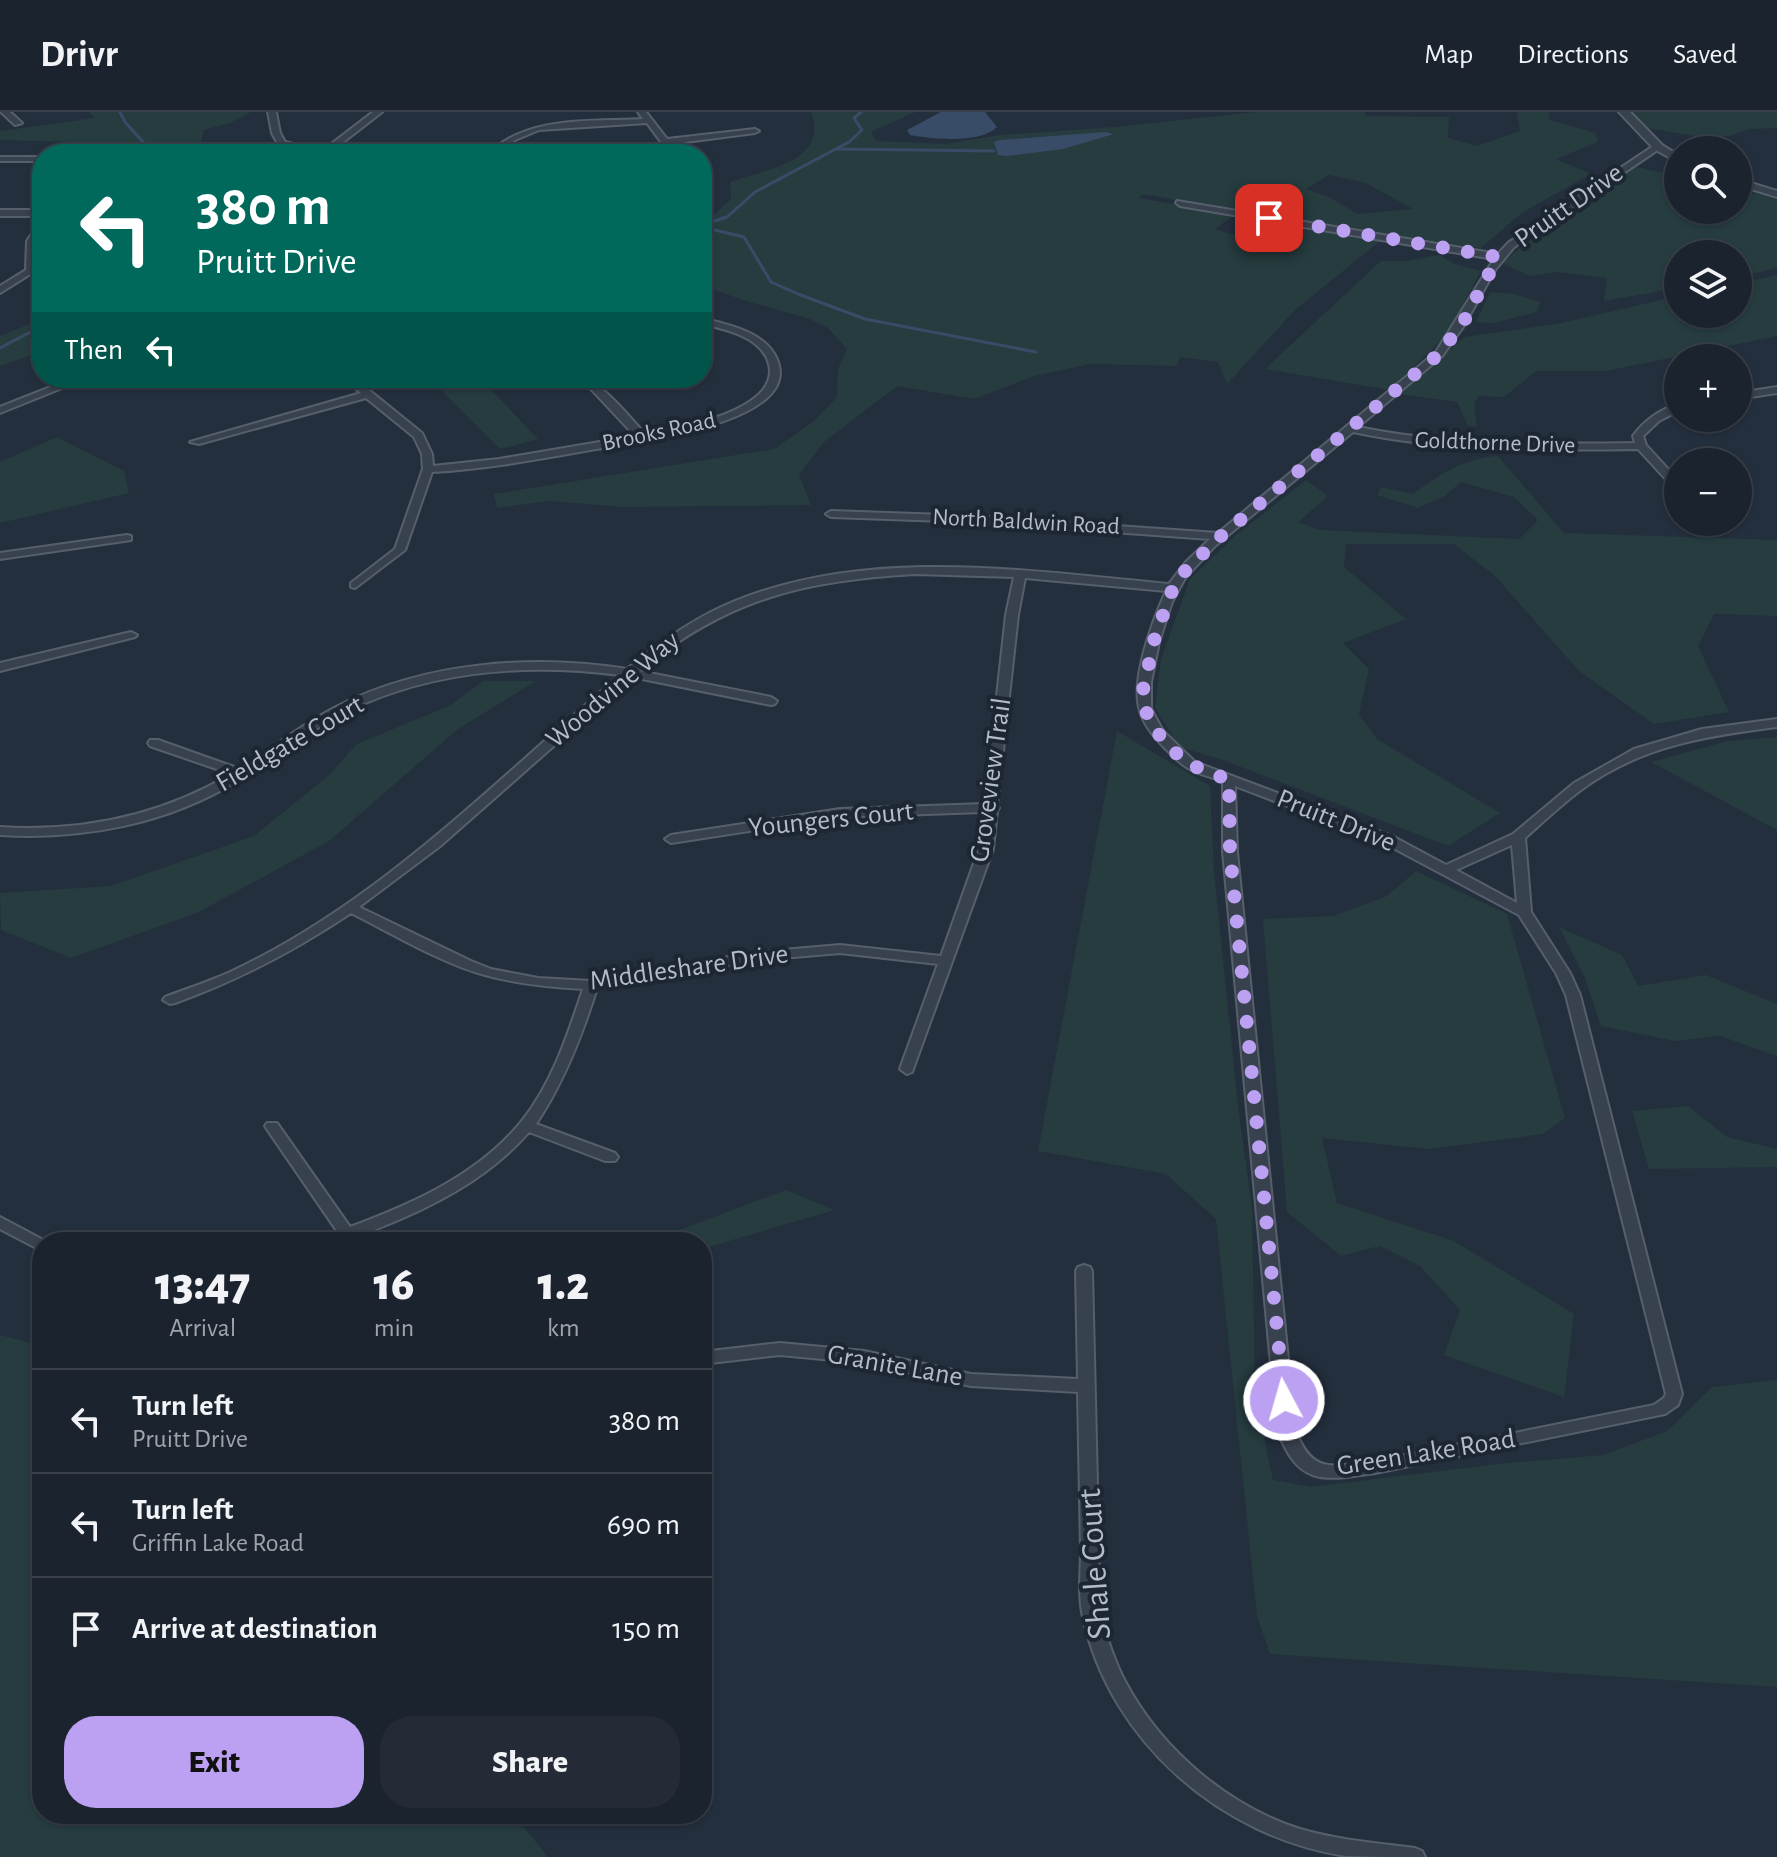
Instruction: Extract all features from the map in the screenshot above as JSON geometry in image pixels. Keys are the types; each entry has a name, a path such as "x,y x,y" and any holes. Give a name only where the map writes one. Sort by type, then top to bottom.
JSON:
{"street":[{"path":"5,112 18,123"},
{"path":"272,112 282,144"},
{"path":"336,144 378,112"},
{"path":"642,112 664,142 755,131"},
{"path":"1624,112 1664,151"},
{"path":"504,144 533,129 648,121"},
{"name":"Pruitt Drive","path":"1446,870 1344,821 1191,765 1171,749 1153,727 1144,707 1143,690 1155,637 1180,576 1221,536 1351,429 1452,338 1498,257 1534,227 1658,147"},
{"path":"0,159 32,159"},
{"path":"1752,186 1777,194"},
{"path":"1180,203 1498,257"},
{"path":"0,213 32,213"},
{"path":"1,289 30,271 32,240"},
{"name":"Brooks Road","path":"428,469 496,464 642,437 731,415 759,399 773,382 775,365 763,348 732,330 712,324"},
{"path":"0,410 56,388"},
{"path":"355,585 400,550 428,469 427,454 418,435 361,388"},
{"path":"595,388 642,437"},
{"path":"1752,394 1777,390"},
{"path":"195,442 369,394"},
{"path":"1664,413 1644,427 1638,436 1641,446 1664,471"},
{"name":"Goldthorne Drive","path":"1351,429 1388,438 1458,445 1641,446"},
{"name":"North Baldwin Road","path":"831,514 973,519 1221,536"},
{"path":"0,556 127,538"},
{"name":"Woodvine Way","path":"170,1000 241,972 351,908 433,844 657,649 697,622 741,602 791,587 849,576 909,572 1020,576 1173,588"},
{"name":"Groveview Trail","path":"907,1069 986,849 993,808 1012,615 1020,576"},
{"path":"0,667 131,635"},
{"name":"Fieldgate Court","path":"0,831 74,830 133,819 185,802 240,773 338,711 407,685 457,673 534,665 598,667 631,671 771,701"},
{"path":"1446,870 1518,837 1578,786 1638,752 1702,733 1777,723"},
{"path":"154,743 240,773"},
{"name":"Green Lake Road","path":"1229,780 1230,852 1286,1429 1295,1457 1311,1468 1342,1471 1375,1467 1659,1410 1672,1401 1674,1394 1573,995 1563,973 1524,912 1518,837"},
{"name":"Youngers Court","path":"671,839 840,813 993,808"},
{"name":"Green Lake Road","path":"1446,870 1524,912"},
{"name":"Middleshare Drive","path":"351,908 488,972 538,982 591,985 758,956 840,949 945,961"},
{"path":"353,1232 389,1219 451,1186 499,1153 527,1126 557,1080 591,985"},
{"path":"272,1126 346,1232"},
{"path":"527,1126 610,1157"},
{"path":"0,1222 32,1242"},
{"name":"Shale Court","path":"1084,1271 1091,1614 1100,1652 1114,1684 1138,1722 1169,1758 1211,1792 1251,1817 1332,1852 1415,1857"},
{"name":"Granite Lane","path":"712,1357 780,1349 864,1357 971,1380 1088,1386"}],"green space":[{"path":"89,112 251,112 230,123 204,130 201,144 0,140 0,131 95,118"},
{"path":"811,112 915,112 871,132 876,141 946,144 1000,135 1256,112 1365,112 1365,116 1449,117 1448,138 1477,146 1520,131 1517,112 1549,112 1550,120 1596,133 1598,142 1556,159 1591,174 1523,212 1481,248 1142,194 1139,198 1234,215 1215,229 1245,239 1279,228 1296,227 1329,230 1380,241 1295,310 1227,384 1218,362 1180,357 1177,366 1091,364 1034,376 974,399 897,386 824,442 799,475 811,505 623,507 550,501 497,508 494,494 774,449 814,421 837,397 838,369 847,349 828,328 810,319 712,289 712,216 731,199 730,182 791,161 803,153 811,142 814,129","holes":["1329,175 1366,183 1413,209 1358,214 1329,197 1306,189"]},
{"path":"1633,112 1777,112 1777,128 1749,129 1729,136 1695,136 1647,128"},
{"path":"1636,167 1664,173 1664,224 1752,224 1752,192 1777,200 1777,268 1752,274 1752,240 1664,240 1664,290 1604,301 1607,278 1558,272 1529,276 1502,263 1545,227"},
{"path":"1439,255 1455,264 1481,271 1446,336 1389,390 1265,369 1381,261 1408,261"},
{"path":"1777,275 1777,336 1738,344 1664,344 1664,359 1606,371 1536,371 1504,397 1479,396 1474,403 1477,427 1468,426 1457,402 1400,394 1464,337 1557,324 1664,299 1664,328 1752,328 1752,281"},
{"path":"1490,292 1514,294 1540,302 1537,312 1494,323 1476,322"},
{"path":"32,323 32,355 0,366 0,336"},
{"path":"438,388 490,388 538,439 500,449"},
{"path":"57,437 124,471 129,493 0,523 0,462"},
{"path":"1498,456 1564,533 1777,540 1777,616 1714,614 1698,646 1729,712 1654,724 1579,671 1495,576 1454,544 1346,544 1344,567 1406,619 1343,643 1369,669 1359,714 1377,739 1500,813 1448,846 1220,759 1179,747 1155,707 1161,659 1190,579 1235,536 1306,480 1328,496 1298,522 1320,530 1519,539 1538,520 1514,497 1461,482 1445,496 1418,508 1377,495 1381,487 1413,494 1453,468"},
{"path":"483,681 536,681 458,729 329,841 199,912 71,958 1,930 0,893 111,886 254,836 328,776 357,744 451,705"},
{"path":"1117,731 1210,786 1214,872 1238,1106 1252,1208 1255,1396 1273,1480 1311,1487 1497,1464 1603,1455 1667,1431 1712,1387 1777,1380 1777,1687 1270,1654 1257,1616 1216,1219 1166,1174 1038,1151"},
{"path":"1777,737 1777,830 1651,762 1728,741"},
{"path":"1416,871 1507,914 1565,1118 1543,1134 1429,1149 1322,1138 1337,1203 1454,1241 1574,1314 1564,1397 1444,1355 1460,1310 1420,1266 1380,1246 1341,1256 1287,1212 1263,919 1333,916 1387,896"},
{"path":"1559,927 1622,955 1638,986 1706,975 1777,1004 1777,1056 1720,1036 1675,1041 1601,1026 1585,978"},
{"path":"1688,1106 1727,1137 1777,1149 1777,1167 1649,1169 1632,1111"},
{"path":"786,1190 834,1210 712,1246 712,1232 674,1232"},
{"path":"0,1335 32,1343 32,1824 521,1824 548,1857 0,1857"}],"water":[{"path":"941,112 985,112 997,127 968,138 910,135 907,130"},
{"path":"1105,132 1114,134 1063,149 1007,156 998,155 994,142 1000,140"}],"waterway":[{"path":"120,112 145,144"},
{"path":"712,222 727,217 755,192 849,142 862,130 854,118 861,112"},
{"path":"836,149 994,151"},
{"path":"712,229 744,237 771,282 798,294 865,319 1036,352"},
{"path":"0,348 32,331"}],"route":[{"path":"1269,218 1434,249 1498,257 1464,321 1439,354 1221,536 1180,576 1166,602 1143,690 1144,707 1153,727 1171,749 1191,765 1229,780 1230,852 1284,1400"}]}
